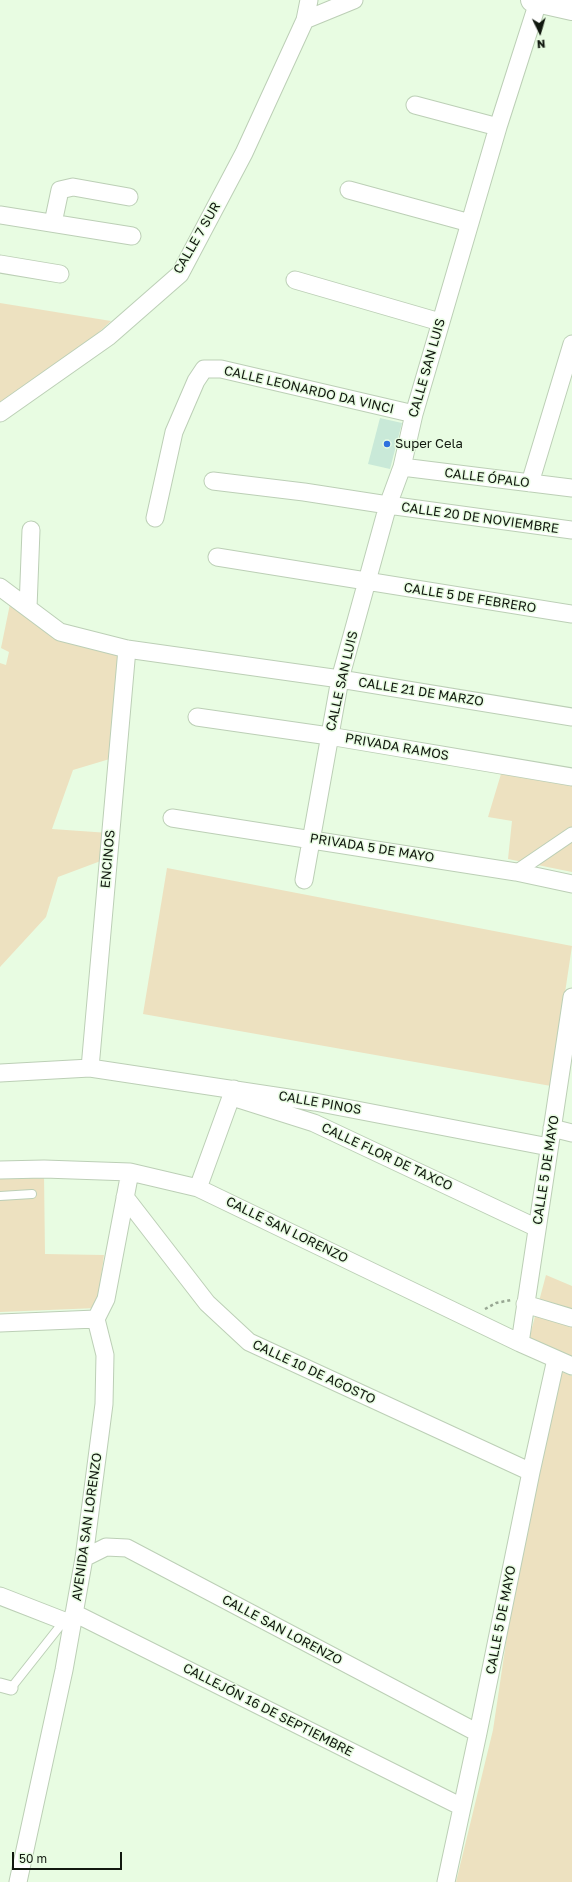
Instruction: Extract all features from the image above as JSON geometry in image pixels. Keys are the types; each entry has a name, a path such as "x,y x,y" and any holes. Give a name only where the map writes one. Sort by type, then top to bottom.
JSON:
{"main road":[{"path":"535,1 572,9"}],"street":[{"name":"CALLE 7 SUR","path":"0,413 108,337 180,274 244,153 304,20 307,0"},
{"path":"304,20 354,0"},
{"name":"CALLE SAN LUIS","path":"304,880 340,679 388,505 402,467 414,414 440,322 535,1"},
{"path":"415,105 498,127"},
{"path":"53,223 60,190 73,187 129,197"},
{"path":"350,190 470,223"},
{"path":"0,215 132,236"},
{"path":"0,264 60,274"},
{"path":"295,280 440,322"},
{"path":"530,484 572,344"},
{"name":"CALLE LEONARDO DA VINCI","path":"155,518 174,432 196,381 204,370 221,369 414,414"},
{"name":"CALLE ÓPALO","path":"402,467 572,488"},
{"name":"CALLE 20 DE NOVIEMBRE","path":"213,481 304,492 572,530"},
{"path":"28,608 31,530"},
{"name":"CALLE 5 DE FEBRERO","path":"217,557 572,614"},
{"name":"CALLE 21 DE MARZO","path":"0,587 60,632 127,649 340,679 572,717"},
{"name":"ENCINOS","path":"90,1068 127,649"},
{"name":"PRIVADA RAMOS","path":"197,717 329,736 572,777"},
{"name":"PRIVADA 5 DE MAYO","path":"172,818 516,872 572,884"},
{"path":"516,872 572,834"},
{"name":"CALLE 5 DE MAYO","path":"520,1342 572,997"},
{"name":"CALLE PINOS","path":"0,1073 90,1068 233,1093 315,1102 549,1147"},
{"path":"198,1188 233,1093"},
{"name":"CALLE FLOR DE TAXCO","path":"233,1093 314,1123 537,1228"},
{"path":"552,1128 572,1133"},
{"name":"CALLE SAN LORENZO","path":"0,1170 130,1172 198,1188 572,1366"},
{"path":"0,1323 96,1319 106,1299 130,1172"},
{"name":"CALLE 10 DE AGOSTO","path":"125,1197 207,1303 249,1342 531,1472"},
{"path":"525,1304 572,1318"},
{"name":"AVENIDA SAN LORENZO","path":"18,1882 64,1670 70,1619 84,1558 104,1404 105,1355 96,1319"},
{"name":"CALLE 5 DE MAYO","path":"446,1882 531,1472 556,1359"},
{"name":"CALLE SAN LORENZO","path":"84,1558 106,1548 127,1548 478,1733"},
{"name":"CALLEJÓN 16 DE SEPTIEMBRE","path":"0,1596 70,1619 462,1807"}],"lane":[{"path":"0,1196 32,1194"},
{"path":"4,1688 70,1619"}],"path":[{"path":"472,1319 486,1309 509,1299 525,1304"}],"shaded area":[{"path":"0,303 111,321 82,348 0,403"},
{"path":"10,604 59,641 124,654 113,758 73,770 52,829 109,833 106,859 58,877 46,917 0,967 0,663 6,665 9,652 1,648"},
{"path":"501,774 572,784 572,872 508,859 512,821 488,817"},
{"path":"167,868 572,946 551,1086 143,1014"},
{"path":"44,1175 45,1254 104,1255 97,1308 0,1312 0,1177"},
{"path":"546,1275 572,1286 572,1356 529,1339"},
{"path":"562,1372 572,1376 572,1882 456,1882 493,1730 531,1474"}],"building":[{"name":"Super Cela","path":"380,418 402,423 390,469 368,464"}],"place":[{"name":"Super Cela","path":"387,444"}]}
